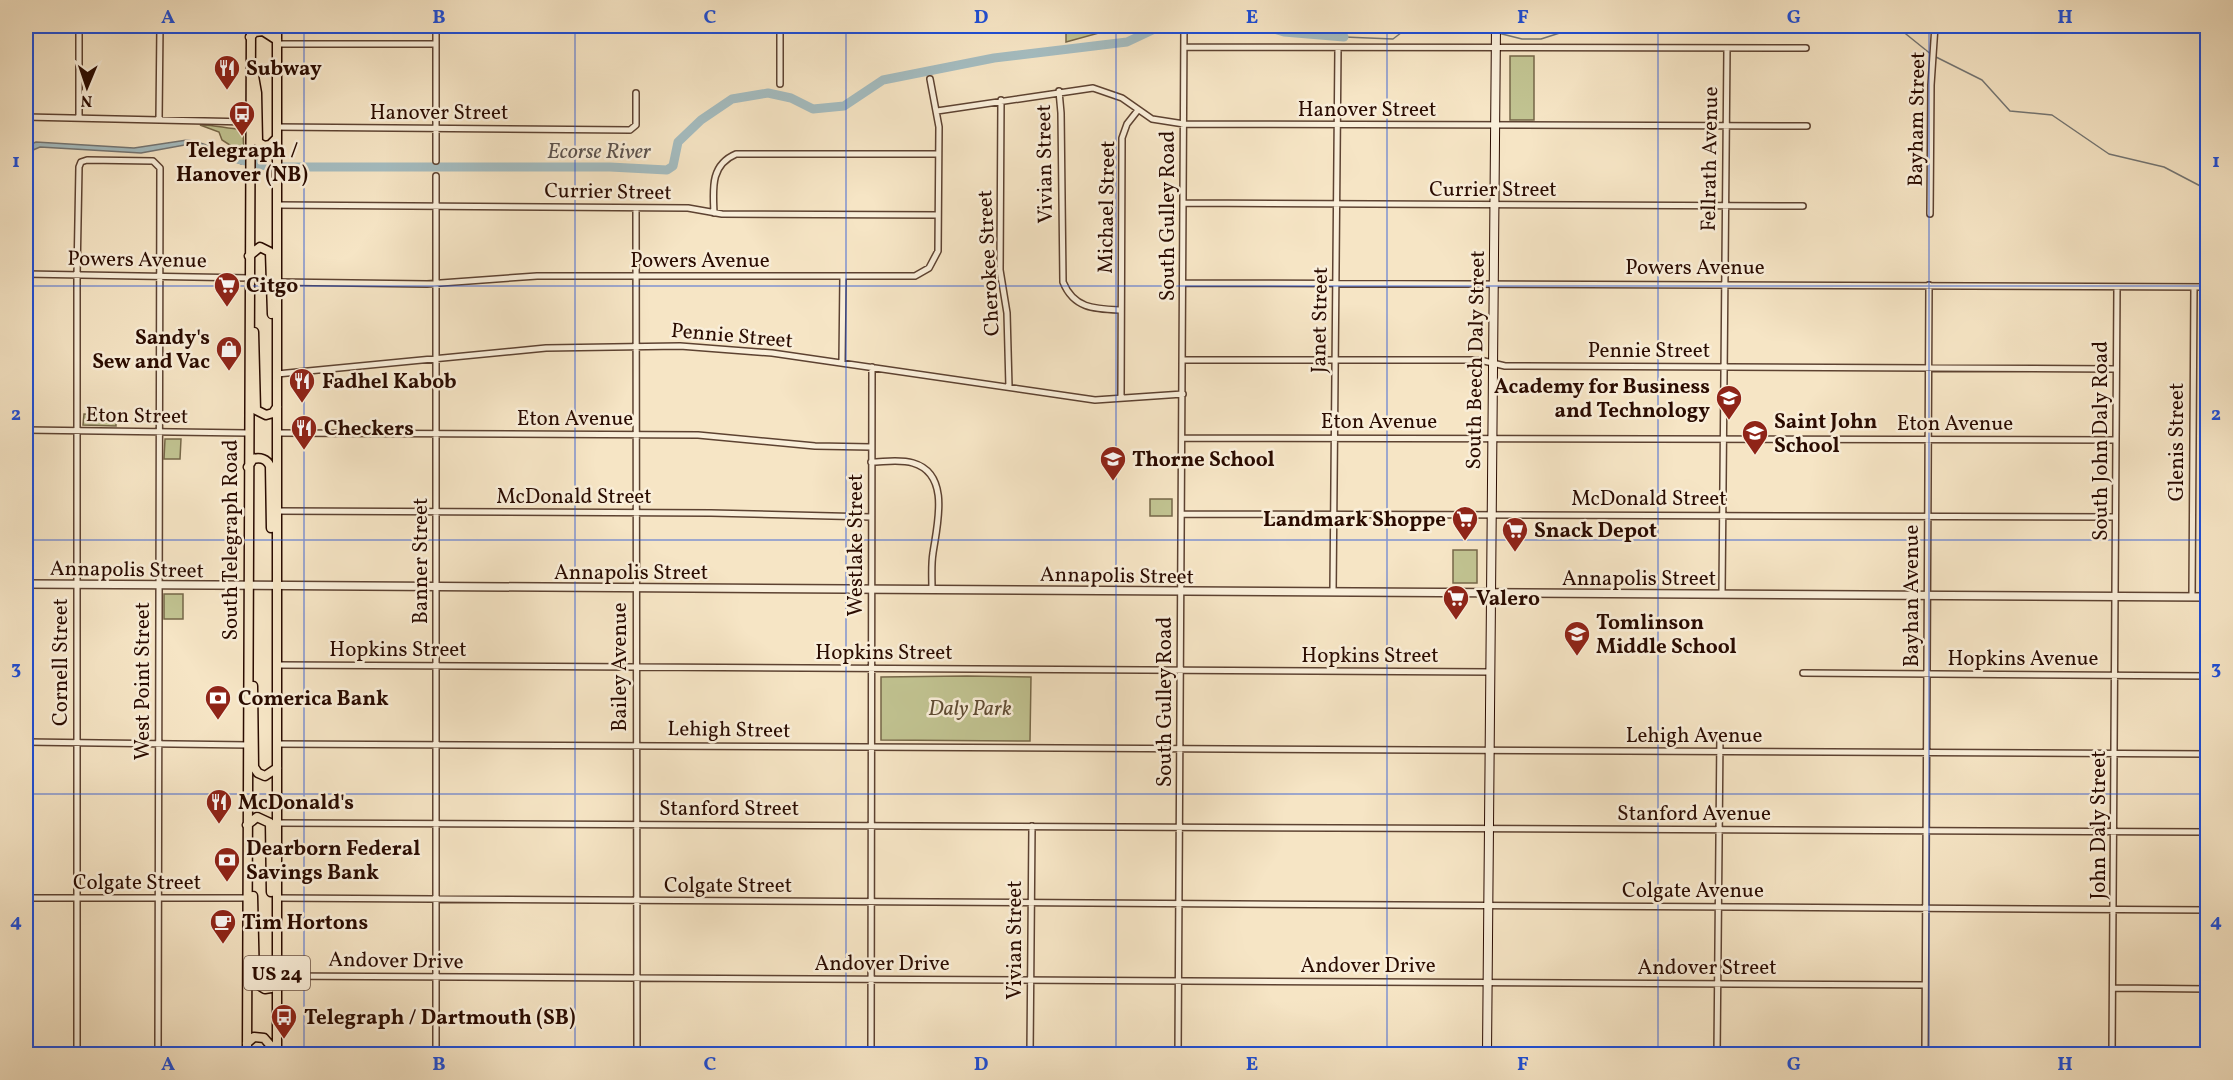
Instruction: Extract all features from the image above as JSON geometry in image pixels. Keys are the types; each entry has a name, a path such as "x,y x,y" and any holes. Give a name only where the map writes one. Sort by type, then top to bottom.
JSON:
{"main road":[{"name":"South Telegraph Road","path":"247,1054 250,26"},
{"name":"US 24","path":"275,1054 278,823 277,26"},
{"name":"South Beech Daly Street","path":"1487,1054 1497,26"},
{"path":"250,37 255,32 262,31 277,42"},
{"path":"250,59 257,93 258,142 264,146 270,145 276,139"},
{"path":"249,256 260,248 266,249 271,258 273,351 277,362"},
{"path":"249,310 254,332 256,410 266,415 273,413 277,407"},
{"path":"248,467 256,458 267,461 270,466 271,536 277,566"},
{"path":"248,661 254,696 254,767 258,773 265,776 272,774 277,768"},
{"path":"247,825 257,817 270,823 271,899 277,931"},
{"path":"248,872 254,914 255,983 265,989 271,988 277,979"},
{"path":"247,1043 254,1037 264,1038 275,1054"}],"street":[{"path":"79,26 79,118"},
{"path":"159,119 160,26"},
{"path":"436,26 436,161"},
{"path":"780,26 780,84"},
{"name":"South Gulley Road","path":"1178,1054 1184,26"},
{"name":"Bayham Street","path":"1930,214 1935,26"},
{"path":"277,42 436,44"},
{"path":"1184,47 1806,48"},
{"name":"Janet Street","path":"1333,592 1338,48"},
{"name":"Fellrath Avenue","path":"1722,594 1727,48"},
{"name":"Powers Avenue","path":"277,282 437,284 537,276 908,277 926,271 937,255 937,111 930,79"},
{"name":"Hanover Street","path":"937,111 1085,88 1103,90 1122,98 1158,121 1184,124 1496,127 1808,126"},
{"name":"Vivian Street","path":"1059,91 1062,278 1070,296 1090,308 1121,310"},
{"name":"Hanover Street","path":"276,127 602,130 634,128 636,93"},
{"name":"Cherokee Street","path":"1001,100 1000,270 1007,313 1009,387"},
{"name":"Michael Street","path":"1121,399 1122,138 1127,124 1138,110"},
{"path":"26,117 249,122"},
{"path":"714,213 715,173 724,160 736,154 938,154"},
{"name":"Cornell Street","path":"77,1054 79,167 81,162 87,160 142,160 158,163"},
{"name":"West Point Street","path":"158,163 158,1054"},
{"name":"Banner Street","path":"436,176 436,1054"},
{"name":"Currier Street","path":"1184,203 1803,206"},
{"name":"Currier Street","path":"277,205 688,208 714,213 938,215"},
{"name":"Bailey Avenue","path":"636,208 637,1054"},
{"name":"Powers Avenue","path":"26,274 249,278"},
{"path":"842,362 843,276"},
{"name":"Powers Avenue","path":"1183,283 2208,287"},
{"name":"Bayhan Avenue","path":"1925,1054 1929,285"},
{"name":"South John Daly Road","path":"2116,596 2117,287"},
{"name":"Glenis Street","path":"2192,597 2194,287"},
{"name":"Pennie Street","path":"277,374 546,348 636,346 721,348 842,362 1095,400 1183,394"},
{"name":"Pennie Street","path":"1183,360 1335,360 1492,363 1505,366 2116,369"},
{"name":"Westlake Street","path":"871,1054 872,367"},
{"name":"Eton Street","path":"26,430 248,433"},
{"name":"Eton Avenue","path":"277,433 715,435 815,446 871,447"},
{"name":"Eton Avenue","path":"1183,438 2116,440"},
{"path":"871,462 914,463 927,470 935,482 938,519 932,555 932,590"},
{"name":"McDonald Street","path":"277,511 636,513 871,518"},
{"name":"McDonald Street","path":"1182,514 2115,517"},
{"name":"Annapolis Street","path":"26,584 2208,597"},
{"name":"John Daly Street","path":"2112,1054 2116,596"},
{"name":"Hopkins Street","path":"277,665 1490,672"},
{"name":"Hopkins Avenue","path":"1803,673 2208,676"},
{"path":"1717,1054 1720,735"},
{"path":"26,742 248,745"},
{"name":"Lehigh Street","path":"278,744 1180,749"},
{"name":"Lehigh Avenue","path":"1180,749 2208,754"},
{"name":"Stanford Street","path":"278,823 1179,826"},
{"name":"Vivian Street","path":"1030,1054 1032,826"},
{"name":"Stanford Avenue","path":"1179,826 2208,832"},
{"name":"Colgate Street","path":"26,898 248,898"},
{"name":"Colgate Street","path":"277,898 1179,904"},
{"name":"Colgate Avenue","path":"1179,904 1488,904 2208,910"},
{"name":"Andover Drive","path":"277,979 637,978 1488,982"},
{"name":"Andover Street","path":"1488,982 1925,985"},
{"path":"2113,988 2208,989"},
{"path":"26,1053 247,1054"},
{"path":"275,1054 395,1054"}],"green space":[{"path":"1066,26 1099,26 1099,33 1066,42"},
{"path":"1510,56 1534,56 1534,120 1510,120"},
{"path":"200,125 243,129 244,158 234,155 233,147 222,140 219,132"},
{"path":"84,414 116,415 116,426 83,425"},
{"path":"165,439 181,439 180,459 164,459"},
{"path":"1150,499 1172,499 1172,516 1150,516"},
{"path":"1453,550 1477,550 1477,583 1453,583"},
{"path":"164,594 183,594 183,619 164,619"},
{"name":"Daly Park","path":"881,677 1031,677 1030,741 881,740"}],"water":[{"path":"187,140 241,158 241,164 190,144 141,153 40,147 26,153 26,146 36,142 134,148"}],"waterway":[{"name":"Ecorse River","path":"229,157 270,167 610,167 667,170 673,166 678,142 701,120 732,99 768,93 791,98 813,109 844,106 883,80 994,58 1127,42 1161,26"},
{"name":"Ecorse River","path":"1264,26 1284,32 1344,37"},
{"name":"Ecorse River","path":"1344,37 1393,39 1410,26"},
{"name":"Ecorse River","path":"1442,26 1493,32"},
{"name":"Ecorse River","path":"1498,33 1522,39 1541,39 1569,30 1600,26"},
{"name":"Ecorse River","path":"1896,26 1932,55"},
{"name":"Ecorse River","path":"1936,57 1982,80 2010,111 2052,115 2109,154 2164,167 2208,190"}],"place":[{"name":"Subway","path":"227,91"},
{"name":"Telegraph / Hanover (NB)","path":"242,137"},
{"name":"Citgo","path":"227,308"},
{"name":"Sandy's Sew and Vac","path":"229,372"},
{"name":"Fadhel Kabob","path":"302,404"},
{"name":"Academy for Business and Technology","path":"1729,421"},
{"name":"Checkers","path":"304,451"},
{"name":"Saint John School","path":"1755,456"},
{"name":"Thorne School","path":"1113,482"},
{"name":"Landmark Shoppe","path":"1465,542"},
{"name":"Snack Depot","path":"1515,553"},
{"name":"Valero","path":"1456,621"},
{"name":"Tomlinson Middle School","path":"1577,657"},
{"name":"Comerica Bank","path":"218,721"},
{"name":"McDonald's","path":"219,825"},
{"name":"Dearborn Federal Savings Bank","path":"227,883"},
{"name":"Tim Hortons","path":"223,945"},
{"name":"Telegraph / Dartmouth (SB)","path":"284,1040"}]}
